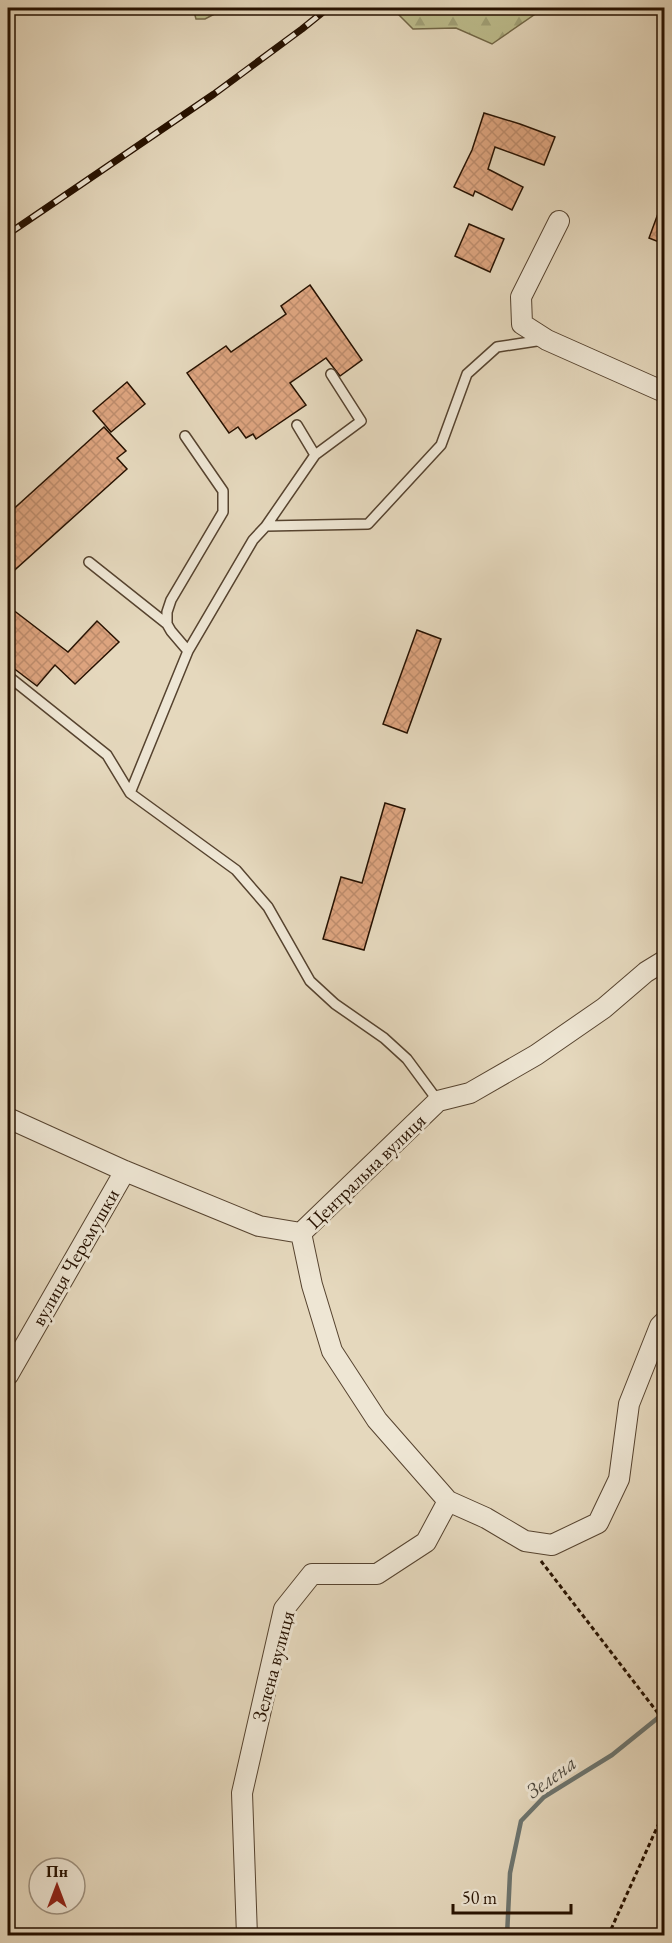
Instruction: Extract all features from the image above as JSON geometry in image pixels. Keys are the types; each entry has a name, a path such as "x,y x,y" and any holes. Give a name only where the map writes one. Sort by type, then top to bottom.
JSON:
{"street":[{"path":"559,221 521,297 522,324 547,340 664,392"},
{"name":"Центральна вулиця","path":"8,1118 125,1171 259,1226 301,1233 438,1101 470,1093 536,1055 604,1008 646,972 664,961"},
{"name":"вулиця Черемушки","path":"8,1375 125,1171"},
{"path":"301,1233 312,1285 332,1351 376,1420 448,1501 486,1518 525,1541 552,1545 598,1522 619,1479 629,1404 660,1326 664,1322"},
{"name":"Зелена вулиця","path":"247,1934 242,1792 284,1609 312,1575 377,1575 426,1542 448,1501"}],"lane":[{"path":"266,526 368,524 441,445 467,374 497,347 547,340"},
{"path":"130,793 188,651 253,540 266,526 315,455 361,421 331,374"},
{"path":"297,425 315,455"},
{"path":"167,624 167,612 171,600 223,512 223,491 185,436"},
{"path":"89,562 167,624 188,651"},
{"path":"8,676 107,755 130,793 236,870 268,907 310,981 335,1004 384,1038 407,1059 438,1101"}],"path":[{"path":"525,1541 664,1722"},
{"path":"608,1935 664,1812"}],"green space":[{"path":"193,8 226,8 205,19 196,19"},
{"path":"392,8 544,8 492,44 456,28 413,29"}],"building":[{"path":"484,113 555,137 544,165 495,147 488,169 523,187 512,210 475,191 473,196 454,187 472,150"},
{"path":"664,200 664,244 649,238"},
{"path":"469,224 504,239 490,272 455,256"},
{"path":"310,285 362,360 340,376 326,358 290,383 306,405 256,439 253,434 246,438 238,427 229,433 187,373 226,346 231,352 286,314 281,306"},
{"path":"127,382 145,404 111,432 93,411"},
{"path":"104,427 126,451 117,458 127,469 8,576 8,514"},
{"path":"8,606 68,652 97,621 119,642 75,684 55,665 37,686 8,664"},
{"path":"417,630 441,639 407,733 383,724"},
{"path":"385,803 405,809 364,950 323,939 341,877 362,883"}],"waterway":[{"name":"Зелена","path":"507,1936 510,1873 521,1821 544,1797 612,1755 664,1713"}],"railway":[{"path":"8,234 214,94 328,8"}]}
